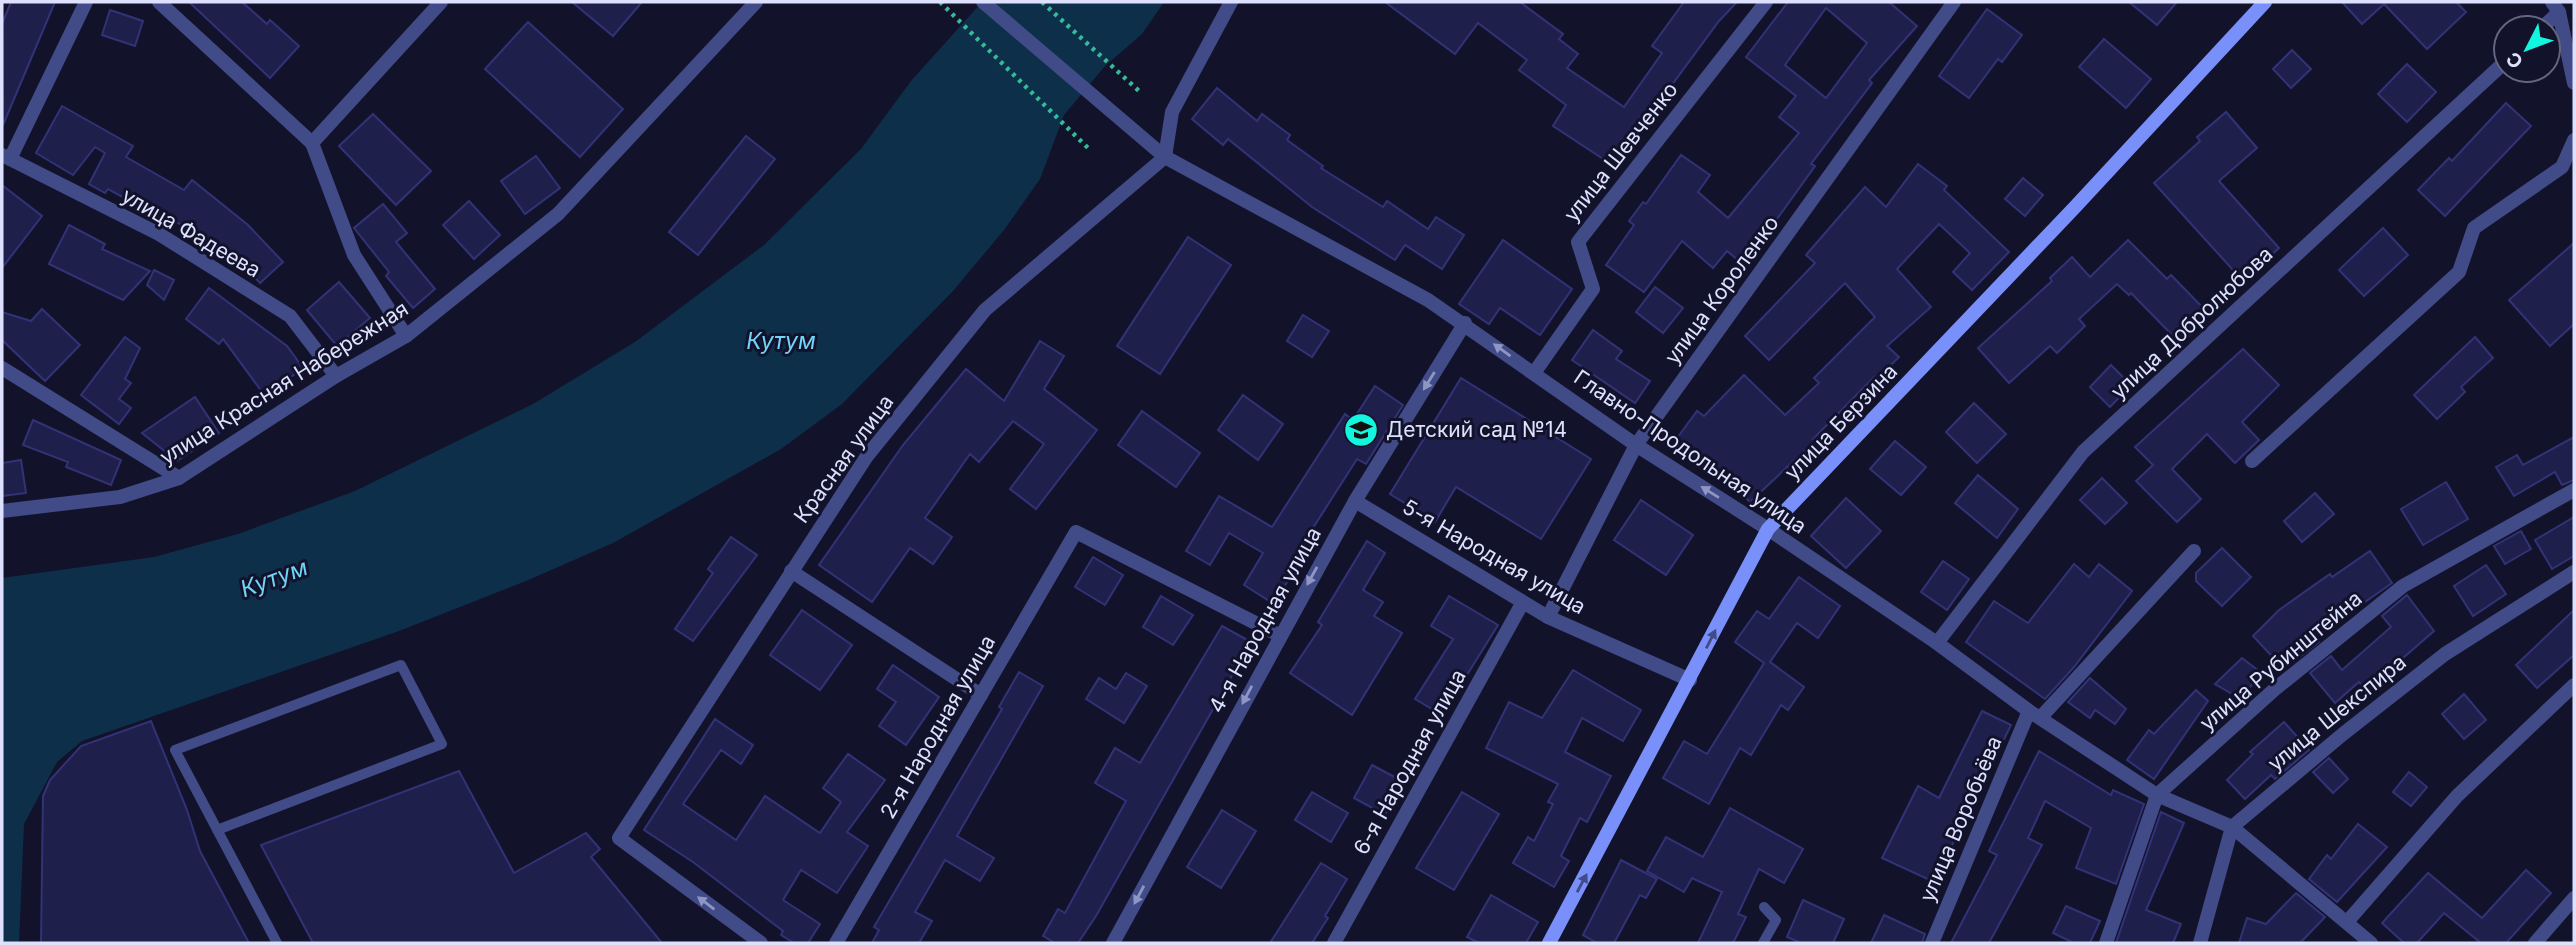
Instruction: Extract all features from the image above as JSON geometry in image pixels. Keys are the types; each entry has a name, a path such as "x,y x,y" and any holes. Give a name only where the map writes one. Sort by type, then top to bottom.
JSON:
{"main road":[{"name":"улица Берзина","path":"1549,943 1768,529 2076,207 2265,2"}],"street":[{"path":"6,157 86,2"},
{"path":"159,2 313,143 354,255 406,336"},
{"path":"313,143 441,2"},
{"name":"улица Красная Набережная","path":"2,511 120,497 179,478 336,376 406,336 558,215 756,2"},
{"name":"Главно-Продольная улица","path":"983,2 1165,157 1428,300 1465,323 1636,445 1768,529 2157,795 2232,827 2371,943"},
{"path":"1165,157 1172,112 1231,2"},
{"name":"улица Шевченко","path":"1534,373 1592,289 1578,242 1766,2"},
{"name":"улица Короленко","path":"1548,617 1636,445 1951,3"},
{"path":"2556,7 2574,83"},
{"name":"улица Добролюбова","path":"1937,643 2083,452 2492,74"},
{"path":"2252,461 2459,272 2474,228 2562,167 2574,141"},
{"name":"улица Фадеева","path":"6,157 159,234 290,316 336,376"},
{"name":"Красная улица","path":"761,943 619,838 867,456 985,310 1165,157"},
{"name":"4-я Народная улица","path":"1113,943 1279,635 1355,501 1465,323"},
{"path":"2,368 179,478"},
{"name":"улица Рубинштейна","path":"2106,943 2157,795 2275,689 2403,586 2574,490"},
{"name":"5-я Народная улица","path":"1355,501 1548,617 1690,680"},
{"name":"2-я Народная улица","path":"836,943 1076,532 1279,635"},
{"name":"улица Воробьёва","path":"1932,943 2035,714 2194,551"},
{"path":"791,571 981,695"},
{"name":"улица Шекспира","path":"2232,827 2343,734 2445,654 2574,572"},
{"name":"6-я Народная улица","path":"1334,943 1523,601"},
{"path":"2347,922 2456,796 2574,685"},
{"path":"2200,943 2232,827"},
{"path":"2535,943 2574,898"}],"lane":[{"path":"218,830 442,744 401,665 175,750 277,943"},
{"path":"1763,943 1776,920 1764,907"}],"path":[{"path":"940,2 1089,149"},
{"path":"1042,2 1139,90"}],"water":[{"name":"Кутум","path":"982,2 1164,2 1142,34 1105,66 1064,115 1040,179 1004,230 953,291 842,404 781,449 613,543 399,631 82,741 57,762 24,824 19,943 2,943 2,578 154,557 238,534 355,491 533,404 635,342 764,245 861,149 911,81"}],"building":[{"path":"11,2 55,2 3,125 2,24"},
{"path":"189,2 242,2 267,24 270,20 299,46 270,78"},
{"path":"572,2 642,2 613,36"},
{"path":"1385,2 1520,2 1563,34 1559,39 1578,54 1567,68 1624,107 1662,53 1652,46 1684,2 1737,2 1719,21 1666,93 1671,96 1653,121 1649,118 1617,168 1553,126 1566,105 1519,70 1527,60 1478,23 1455,54"},
{"path":"1788,2 1889,2 1917,26 1869,80 1872,83 1811,164 1815,166 1744,265 1727,251 1713,268 1682,241 1644,292 1606,265 1634,225 1629,221 1643,202 1646,204 1681,155 1710,175 1698,192 1728,218 1799,133 1779,117 1796,96 1746,57","holes":["1826,8 1867,43 1826,98 1785,65"]},
{"path":"2129,2 2177,2 2157,25"},
{"path":"2342,2 2456,2 2466,12 2427,49 2384,4 2362,24"},
{"path":"1987,9 2022,35 2002,62 1998,59 1969,98 1939,76"},
{"path":"110,10 143,21 135,46 102,35"},
{"path":"528,22 623,109 580,157 485,69"},
{"path":"2104,39 2151,79 2126,108 2079,67"},
{"path":"2292,50 2311,69 2291,88 2273,69"},
{"path":"2407,64 2436,92 2407,122 2378,94"},
{"path":"1217,88 1257,121 1262,114 1290,135 1287,140 1323,166 1321,168 1383,207 1387,201 1428,229 1436,217 1464,235 1442,269 1405,245 1395,260 1312,207 1228,139 1223,145 1192,119"},
{"path":"2506,103 2531,126 2445,216 2418,190 2449,158 2452,161"},
{"path":"62,106 133,146 126,157 184,190 192,180 248,225 283,262 260,283 229,250 148,207 147,210 108,189 105,193 89,184 105,153 95,147 73,175 36,153"},
{"path":"2226,112 2257,148 2219,181 2279,248 2243,281 2154,183 2200,141 2197,137"},
{"path":"373,114 431,171 396,205 339,146"},
{"path":"746,136 775,159 698,255 669,232"},
{"path":"536,156 560,188 525,214 501,181"},
{"path":"1918,164 1947,186 1944,190 2009,252 1972,290 1953,272 1970,253 1939,224 1897,269 1931,307 1887,346 1899,357 1876,380 1874,377 1813,439 1815,441 1750,502 1707,459 1704,463 1675,441 1697,411 1704,416 1744,375 1785,415 1819,383 1814,378 1875,317 1845,283 1769,360 1745,336 1815,263 1806,255 1865,187 1886,207"},
{"path":"2023,178 2043,195 2025,216 2005,199"},
{"path":"2,185 42,216 2,268"},
{"path":"469,201 500,235 474,259 443,225"},
{"path":"383,204 407,233 396,242 435,289 413,308 386,276 389,272 354,228"},
{"path":"69,225 105,244 102,249 150,271 123,300 49,264"},
{"path":"2383,228 2408,255 2364,296 2339,270"},
{"path":"1188,237 1231,265 1160,374 1117,346"},
{"path":"1503,240 1572,289 1540,335 1500,308 1489,324 1459,304"},
{"path":"2128,240 2167,279 2171,275 2210,315 2181,344 2131,293 2129,295 2117,284 2079,319 2085,326 2057,353 2050,346 2009,383 1978,348 2052,281 2050,278 2072,257 2090,277"},
{"path":"2574,243 2574,324 2550,346 2509,300"},
{"path":"154,270 174,280 164,300 147,285"},
{"path":"339,282 370,318 337,346 307,310"},
{"path":"1655,287 1683,308 1663,333 1636,312"},
{"path":"209,288 287,346 303,368 265,396 223,339 219,344 186,319"},
{"path":"42,309 80,345 45,381 2,340 2,312 31,321"},
{"path":"1303,315 1329,331 1312,357 1287,341"},
{"path":"1593,330 1622,351 1616,359 1650,381 1635,403 1572,360"},
{"path":"125,337 140,348 125,379 131,383 119,399 131,408 119,424 81,395"},
{"path":"2475,337 2493,358 2461,387 2465,392 2437,419 2414,395"},
{"path":"1040,341 1064,356 1044,389 1097,430 1036,509 1010,489 1044,444 1013,421 979,462 970,454 925,518 952,537 933,564 910,548 872,602 819,565 903,445 966,369 1004,401"},
{"path":"2243,349 2279,385 2242,422 2259,440 2235,463 2207,434 2172,469 2201,499 2177,522 2136,481 2153,465 2135,447"},
{"path":"2111,365 2131,385 2110,407 2090,387"},
{"path":"1461,378 1591,459 1541,539 1456,487 1435,522 1390,494"},
{"path":"1375,386 1403,405 1366,464 1357,459 1306,539 1311,542 1274,604 1244,585 1263,553 1229,533 1210,565 1186,551 1219,496 1272,527 1345,414 1353,420"},
{"path":"1243,395 1283,424 1258,460 1218,430"},
{"path":"195,397 219,433 177,461 142,433"},
{"path":"1974,403 2006,434 1977,463 1946,432"},
{"path":"1142,411 1200,453 1176,487 1118,445"},
{"path":"33,420 121,460 111,485 66,467 68,462 23,445"},
{"path":"2574,437 2574,480 2562,485 2555,472 2514,496 2496,467 2517,455 2523,465"},
{"path":"1895,441 1926,467 1901,495 1870,469"},
{"path":"21,460 26,493 2,496 2,463"},
{"path":"1978,475 2018,509 1997,538 1955,503"},
{"path":"2102,478 2127,503 2105,524 2080,500"},
{"path":"2446,482 2468,519 2423,545 2401,509"},
{"path":"2315,493 2334,514 2302,542 2284,521"},
{"path":"1846,498 1881,531 1846,568 1811,536"},
{"path":"1641,500 1693,535 1666,575 1614,540"},
{"path":"2574,517 2574,556 2552,569 2535,540"},
{"path":"2521,531 2531,549 2505,564 2494,546"},
{"path":"731,537 757,555 693,641 675,629 713,573 708,569"},
{"path":"1367,541 1385,553 1363,590 1383,602 1374,616 1402,633 1352,715 1290,673 1322,625 1318,622"},
{"path":"2222,548 2251,577 2222,606 2196,581 2196,573"},
{"path":"2370,551 2392,583 2315,637 2319,642 2297,659 2294,655 2282,667 2253,636 2279,610 2330,574 2332,577"},
{"path":"1093,557 1123,575 1105,605 1075,587"},
{"path":"1943,561 1969,579 1947,610 1921,592"},
{"path":"2074,564 2089,577 2099,564 2132,591 2074,667 2045,699 1966,642 1994,601 2028,623"},
{"path":"2486,565 2506,594 2473,616 2454,586"},
{"path":"1799,577 1840,606 1818,638 1797,623 1770,662 1804,687 1788,710 1781,705 1751,755 1740,748 1709,804 1663,778 1684,741 1707,754 1764,663 1735,642 1757,611 1769,619"},
{"path":"2407,595 2434,631 2366,690 2359,682 2335,703 2310,673 2331,656 2342,670 2391,627 2382,616"},
{"path":"1161,596 1193,615 1173,645 1143,627"},
{"path":"1449,596 1498,625 1442,715 1415,699 1453,639 1431,626"},
{"path":"802,610 852,645 820,690 770,655"},
{"path":"2574,610 2574,655 2537,688 2516,665"},
{"path":"1222,626 1251,642 1096,916 1078,943 1055,943 1043,936 1058,909 1065,913 1126,801 1095,783 1115,748 1140,763"},
{"path":"2242,658 2263,674 2239,698 2215,684"},
{"path":"893,665 939,697 906,745 879,726 896,702 877,689"},
{"path":"1573,670 1641,710 1623,741 1582,718 1565,752 1611,776 1587,822 1580,818 1561,856 1569,861 1554,887 1513,863 1528,837 1534,841 1553,804 1548,802 1558,784 1486,748 1509,702 1542,718"},
{"path":"1019,672 1043,686 957,836 994,858 980,881 945,860 915,912 932,921 919,943 872,943 879,930 874,927 1002,709 999,707"},
{"path":"1126,673 1147,686 1124,723 1086,699 1099,678 1116,689"},
{"path":"2090,678 2126,709 2115,724 2095,710 2090,718 2068,702"},
{"path":"2196,690 2208,701 2154,779 2127,760 2149,730 2154,734"},
{"path":"2464,694 2486,720 2464,739 2442,714"},
{"path":"1982,711 2011,725 1934,882 1882,858 1918,786 1939,798"},
{"path":"715,719 753,745 741,764 721,750 683,804 736,840 765,796 820,833 841,802 823,788 848,754 885,780 847,832 868,846 837,893 801,870 783,900 820,924 808,943 794,943 781,935 783,931 693,862 644,830"},
{"path":"151,721 187,810 200,851 249,943 41,943 43,796 50,780 81,746"},
{"path":"2284,722 2309,750 2275,779 2271,775 2245,799 2227,780 2253,754 2250,752"},
{"path":"2039,751 2111,795 2113,790 2144,804 2116,884 2076,868 2091,828 2045,801 2028,838 2042,845 1989,943 1951,943 1997,855 1989,851"},
{"path":"2329,758 2348,779 2333,793 2313,772"},
{"path":"1372,765 1404,782 1385,815 1354,798"},
{"path":"459,771 514,873 586,833 600,849 591,857 662,943 313,943 261,845"},
{"path":"2409,772 2427,787 2411,806 2393,792"},
{"path":"1312,792 1348,813 1331,842 1295,820"},
{"path":"1462,792 1499,814 1454,890 1416,868"},
{"path":"1730,808 1803,849 1784,883 1759,869 1738,914 1746,917 1733,943 1698,943 1722,892 1692,878 1684,892 1647,871 1666,837 1703,857"},
{"path":"1222,810 1256,831 1221,888 1187,867"},
{"path":"2161,812 2184,823 2146,910 2181,924 2173,943 2116,943"},
{"path":"2358,824 2387,847 2337,902 2309,879 2327,855 2331,859"},
{"path":"1621,860 1657,879 1646,898 1640,895 1614,943 1597,943 1583,935"},
{"path":"1321,863 1347,879 1325,916 1328,918 1312,943 1270,943"},
{"path":"2526,870 2551,893 2506,943 2481,943 2444,913 2417,943 2404,943 2382,923 2428,873 2482,918"},
{"path":"2296,893 2325,917 2300,943 2239,943 2247,918 2266,924"},
{"path":"1491,895 1538,922 1526,943 1479,943 1467,937"},
{"path":"1803,900 1844,919 1833,943 1801,943 1787,937"},
{"path":"2066,906 2100,921 2090,943 2074,943 2053,933"},
{"path":"1884,915 1925,934 1922,943 1871,943"}],"place":[{"name":"Детский сад №14","path":"1361,430"}]}
